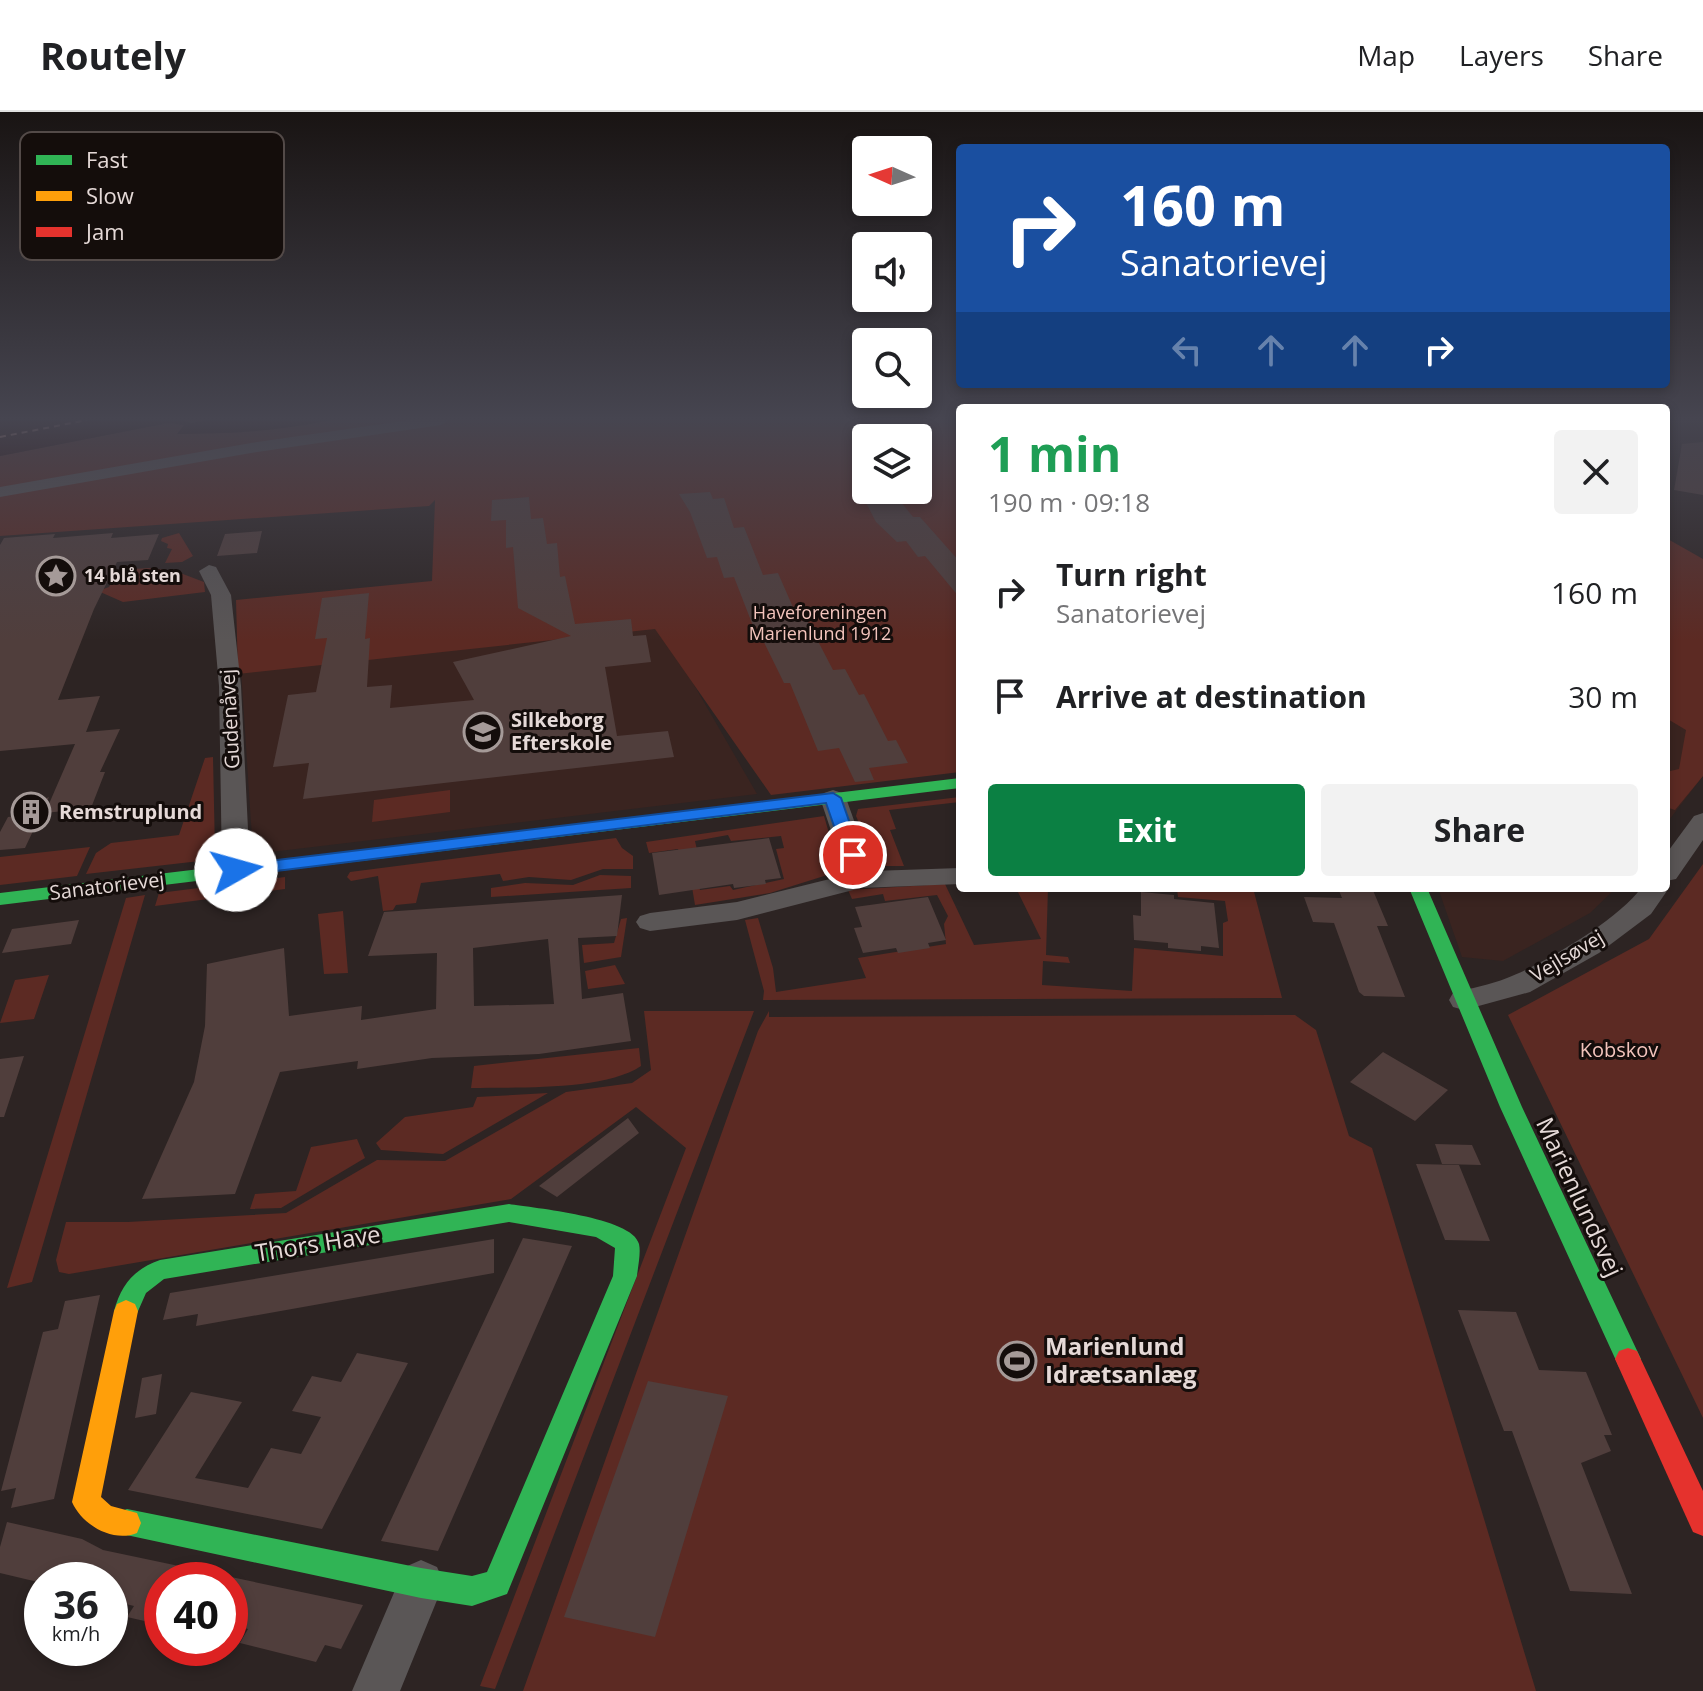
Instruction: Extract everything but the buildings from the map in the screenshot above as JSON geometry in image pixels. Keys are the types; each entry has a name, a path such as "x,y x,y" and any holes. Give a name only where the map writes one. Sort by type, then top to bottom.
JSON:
{"street":[{"name":"Gudenåvej","path":"209,571 221,595 230,686 236,870"},
{"name":"Sanatorievej","path":"0,899 956,783"},
{"path":"833,798 861,880"},
{"path":"1670,867 1703,821"},
{"path":"650,922 737,911 861,880 956,876"},
{"name":"Marienlundsvej","path":"1420,892 1464,1000 1703,1522"},
{"name":"Vejlsøvej","path":"1464,1000 1519,985 1589,946 1641,908 1652,892"},
{"name":"Thors Have","path":"509,1213 601,1228 627,1244 625,1276 497,1584 472,1591 421,1583 104,1518 86,1502 130,1292 142,1279 160,1270 509,1213"},
{"path":"376,1691 421,1583"}],"shaded area":[{"name":"Silkeborg Efterskole","path":"660,626 757,794 253,854 241,669"},
{"path":"1670,681 1703,702 1703,776 1670,819"},
{"path":"1439,892 1612,892 1590,913 1503,961 1462,957"}],"green space":[{"name":"Haveforeningen Marienlund 1912","path":"0,494 852,494 852,504 932,504 932,494 956,494 956,772 771,795 655,629 238,674 236,600 432,581 435,500 429,506 0,536"},
{"path":"179,533 193,556 182,562 165,563 172,549 167,548 168,544 161,541 162,538"},
{"path":"1670,540 1703,559 1703,776 1675,810 1670,808 1670,771 1679,769 1686,730 1670,720"},
{"path":"149,568 175,571 204,582 205,592 123,602 98,591 109,587 118,570"},
{"path":"213,757 215,851 200,861 86,874 96,853 111,843 179,835 205,758"},
{"path":"450,790 450,812 372,822 374,800"},
{"path":"956,797 956,802 889,810 896,829 890,830 904,866 877,866 856,816 858,809"},
{"path":"824,816 840,871 770,893 695,905 692,887 696,873 700,890 730,886 733,890 784,879 776,849 784,848 781,836 731,841 728,835 695,841 700,863 684,868 678,849 649,853 646,842"},
{"path":"616,838 622,848 633,856 633,869 603,869 571,880 529,877 503,881 500,874 421,883 416,903 396,905 393,910 383,911 378,876 351,881 347,877 350,872"},
{"path":"90,847 77,876 0,885 0,857"},
{"name":"Kobskov","path":"1703,864 1703,1418 1508,1015 1649,939"},
{"path":"600,875 631,876 631,888 491,897 491,888 525,883 573,885"},
{"path":"285,877 285,889 155,906 159,893"},
{"path":"945,884 974,945 1041,939 1018,892 1048,892 1046,955 1068,957 1070,963 1043,961 1042,985 1132,991 1134,948 1223,956 1223,923 1228,921 1225,901 1178,897 1177,892 1254,892 1282,998 763,1000 764,991 745,920 758,918 773,968 776,992 866,978 858,958 946,944 944,924 948,916 937,895 885,901 883,894 852,899 848,890"},
{"path":"145,895 32,1282 7,1288 126,898"},
{"path":"343,911 348,973 324,974 318,914"},
{"path":"627,918 621,957 584,963 582,945 614,943 621,919"},
{"path":"615,965 625,984 588,989 585,971"},
{"path":"49,975 34,1019 0,1023 15,980"},
{"path":"644,1011 754,1011 495,1689 480,1686 686,1148 636,1107 511,1199 69,1274 59,1272 56,1260 66,1222 128,1222 286,1213 377,1160 445,1161 566,1092 632,1083 651,1070"},
{"name":"Marienlund Idrætsanlæg","path":"769,1011 769,1017 1295,1015 1316,1030 1349,1136 1372,1148 1536,1691 523,1691 758,1031"},
{"path":"639,1048 641,1066 605,1080 559,1086 471,1088 474,1066"},
{"path":"548,1093 443,1154 381,1150 376,1143 405,1117 473,1107 477,1097"},
{"path":"357,1139 365,1158 281,1208 250,1209 255,1194 296,1191 311,1147"}],"traffic: fast":[{"path":"0,899 956,783"},
{"path":"1420,892 1511,1107 1628,1359"},
{"path":"127,1523 421,1583 472,1591 497,1584 625,1276 627,1244 601,1228 509,1213"},
{"path":"126,1311 137,1286 160,1270 509,1213"}],"traffic: slow":[{"path":"126,1311 86,1502 104,1518 127,1523"}],"traffic: jam":[{"path":"1628,1359 1703,1522"}],"place":[{"name":"14 blå sten","path":"56,576"},
{"name":"Silkeborg Efterskole","path":"483,732"},
{"name":"Remstruplund","path":"31,812"},
{"name":"Marienlund Idrætsanlæg","path":"1017,1361"}],"route":[{"path":"236,870 833,798 853,855"}]}
